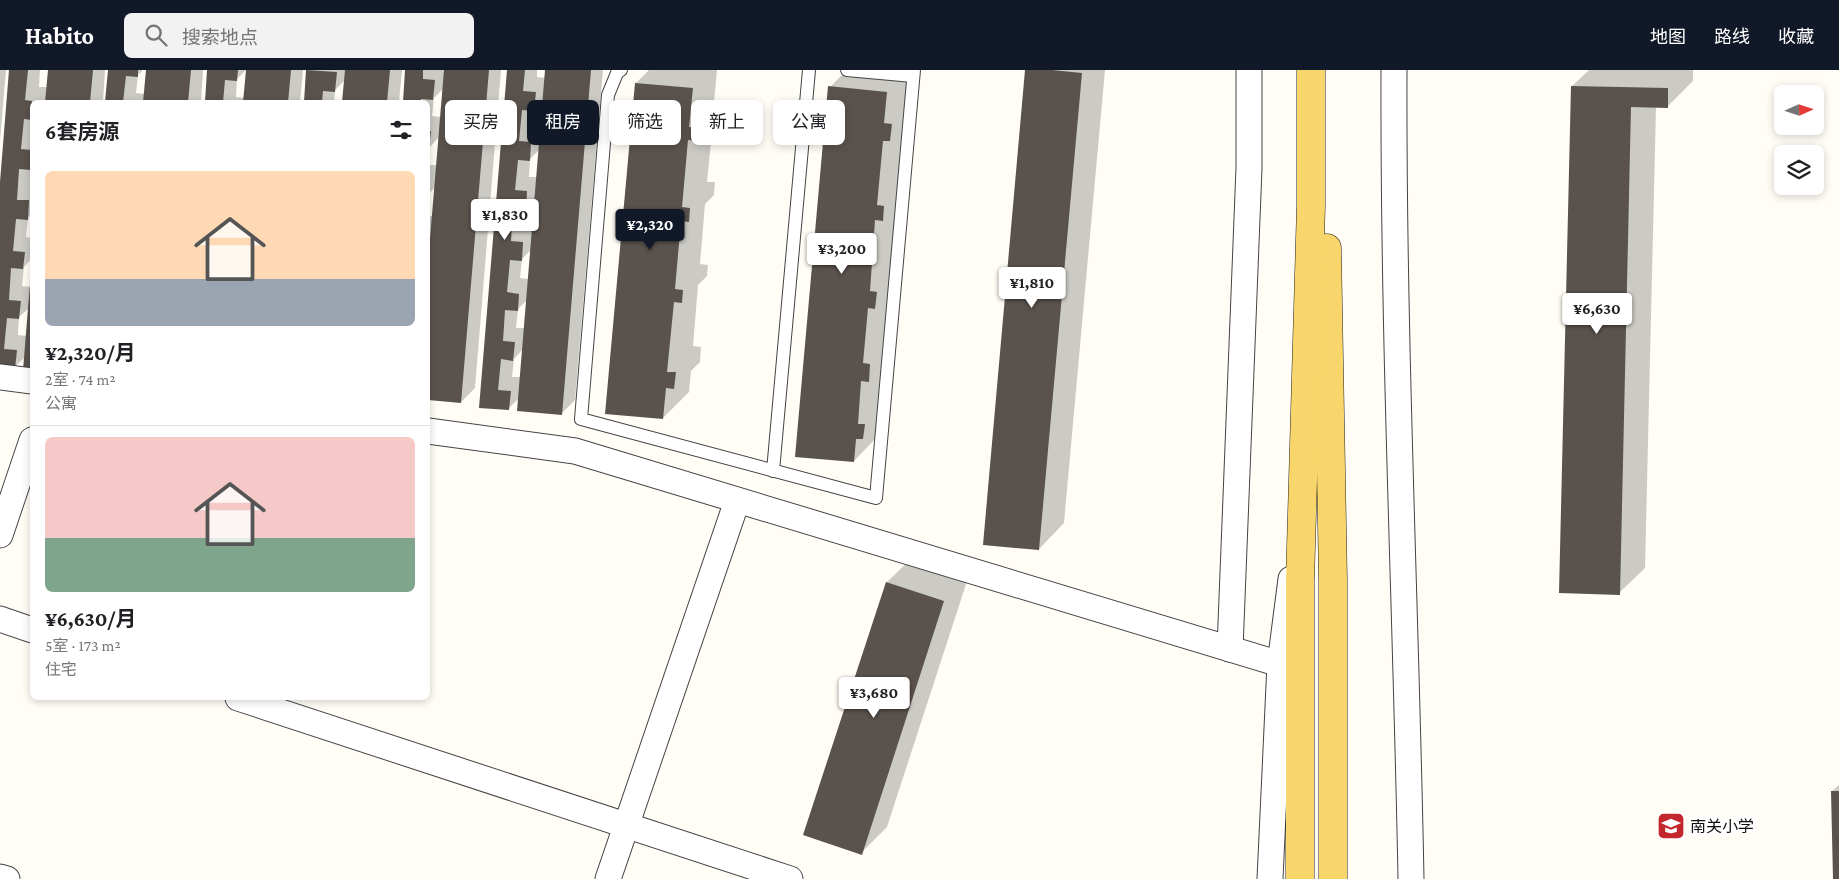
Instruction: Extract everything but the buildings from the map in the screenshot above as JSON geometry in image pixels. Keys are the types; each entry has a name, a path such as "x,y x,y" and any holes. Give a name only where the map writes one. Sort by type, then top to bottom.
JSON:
{"main road":[{"path":"1300,879 1300,582 1312,70"},
{"path":"1327,70 1326,205 1333,582 1334,879"}],"street":[{"path":"1230,649 1249,168 1249,70"},
{"path":"1394,70 1393,192 1411,879"},
{"path":"0,377 30,381"},
{"path":"430,431 575,451 1280,664"},
{"path":"0,535 30,446"},
{"path":"1270,879 1280,664 1303,488"},
{"path":"608,879 737,501"},
{"path":"0,619 30,629"},
{"path":"244,700 627,825 774,877"},
{"path":"0,876 7,879"}],"lane":[{"path":"621,70 617,72 608,95 581,419 876,498 914,73 846,70"},
{"path":"773,471 809,70"}],"place":[{"name":"南关小学","path":"1671,826"}]}
